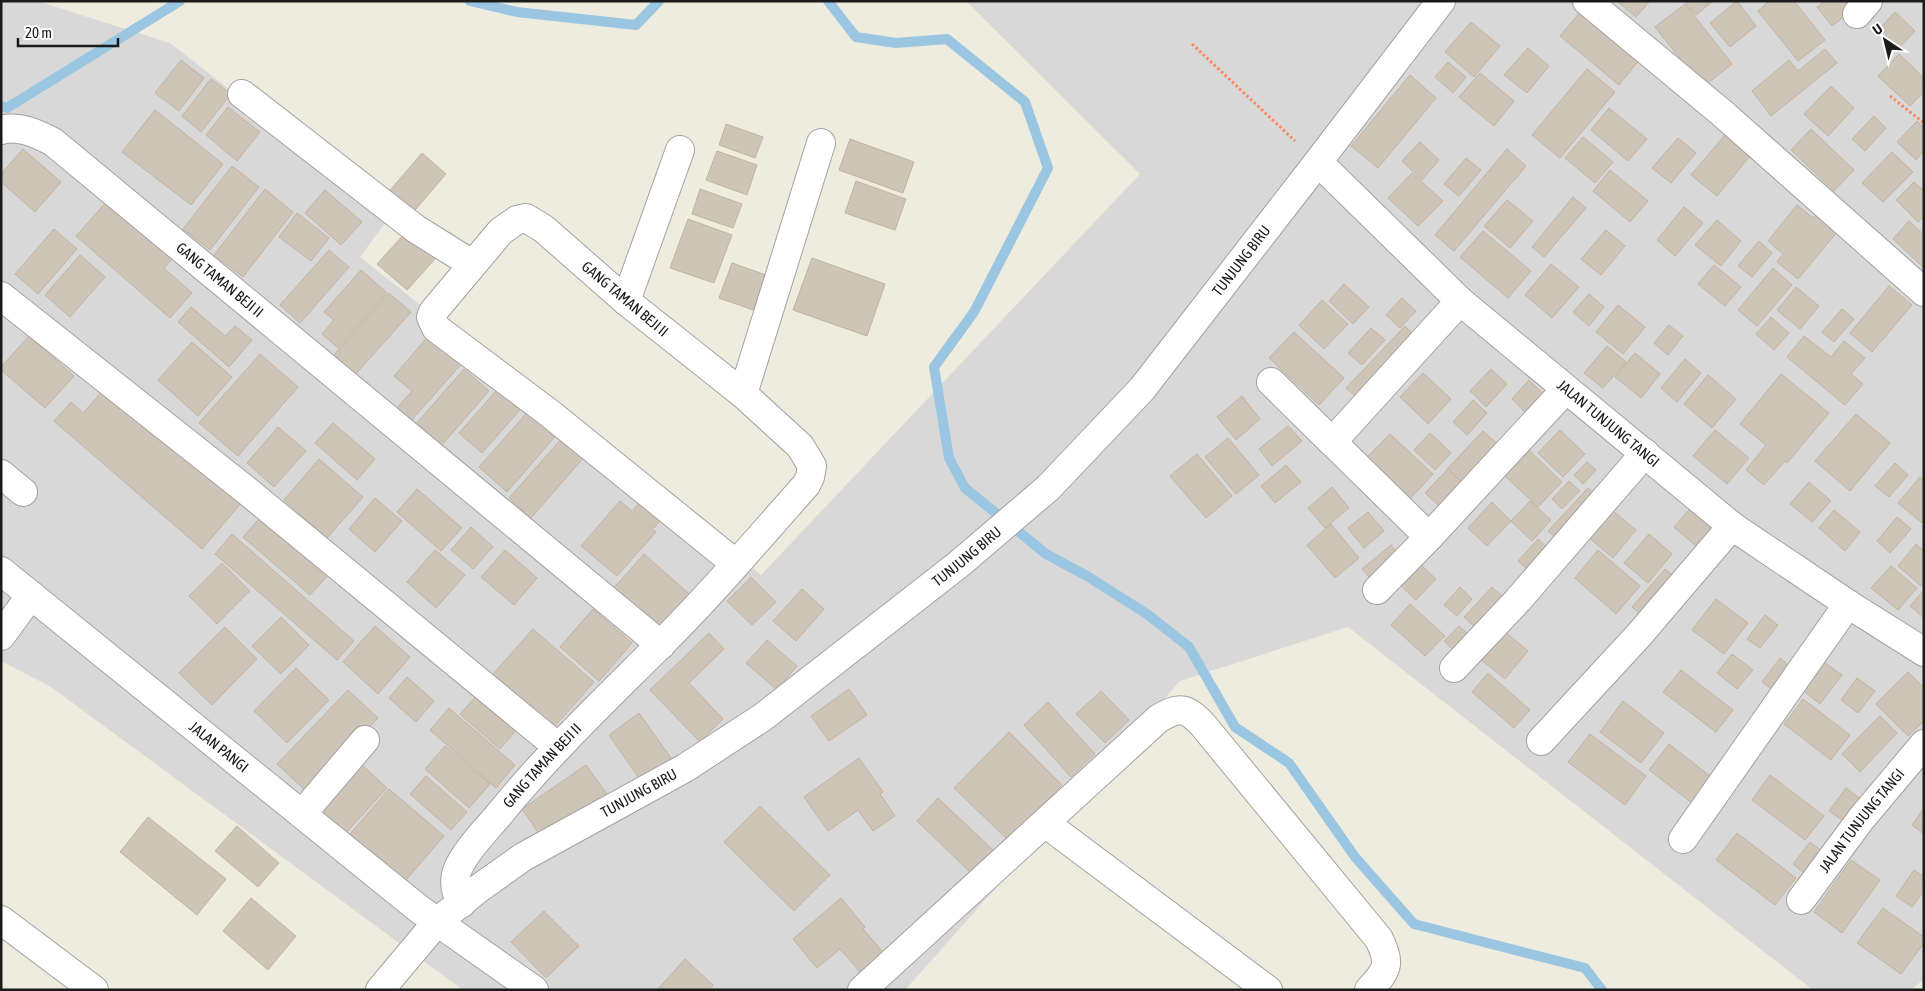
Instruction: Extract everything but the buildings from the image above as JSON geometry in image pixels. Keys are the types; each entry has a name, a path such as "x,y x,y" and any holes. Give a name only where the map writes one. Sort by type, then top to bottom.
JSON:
{"street":[{"name":"TUNJUNG BIRU","path":"380,990 437,922 523,857 685,768 763,717 979,547 1048,488 1142,389 1441,1"},
{"path":"1587,1 1722,113 1924,292"},
{"path":"242,94 416,228 472,264 433,312 431,317 436,328 548,412 736,564"},
{"name":"GANG TAMAN BEJI II","path":"1,130 7,128 21,129 40,135 53,142 661,645"},
{"path":"743,394 821,143"},
{"path":"626,301 680,150"},
{"name":"JALAN TUNJUNG TANGI","path":"1318,162 1460,301 1732,526 1848,604 1924,652"},
{"name":"GANG TAMAN BEJI II","path":"461,904 455,890 454,878 462,861 514,796 558,747 661,645 736,564 806,485 812,466 800,446 743,394 626,301 544,228 526,218 517,220 501,231 472,264"},
{"path":"1,296 246,490 558,747"},
{"path":"1332,442 1460,301"},
{"path":"1271,382 1429,537"},
{"path":"1377,590 1429,537 1566,388"},
{"path":"1454,668 1518,600 1645,453"},
{"path":"1,474 23,492"},
{"path":"1541,741 1639,635 1732,526"},
{"name":"JALAN PANGI","path":"1,571 419,909 534,990"},
{"path":"1,636 31,595"},
{"path":"1683,839 1848,604"},
{"path":"862,990 1158,720 1171,711 1185,710 1194,715 1203,725 1379,939 1387,956 1385,972 1369,990"},
{"path":"302,814 365,740"},
{"name":"JALAN TUNJUNG TANGI","path":"1801,900 1860,819 1924,744"},
{"path":"1045,824 1268,990"},
{"path":"1,920 94,990"}],"path":[{"path":"1192,44 1318,162"},
{"path":"1890,96 1924,123"}],"shaded area":[{"path":"1,1 37,1 170,43 391,215 360,257 761,575 1140,174 966,1 1924,1 1924,979 1911,990 1813,990 1348,627 1180,681 905,990 463,990 51,687 1,661"}],"waterway":[{"path":"1,106 7,108 180,1"},
{"path":"470,1 517,12 636,25 659,1"},
{"path":"828,1 856,37 896,43 947,39 1025,102 1048,168 974,312 934,367 949,458 965,488 1046,554 1087,576 1147,614 1189,647 1235,727 1289,763 1355,857 1414,924 1585,968 1602,990"}]}
